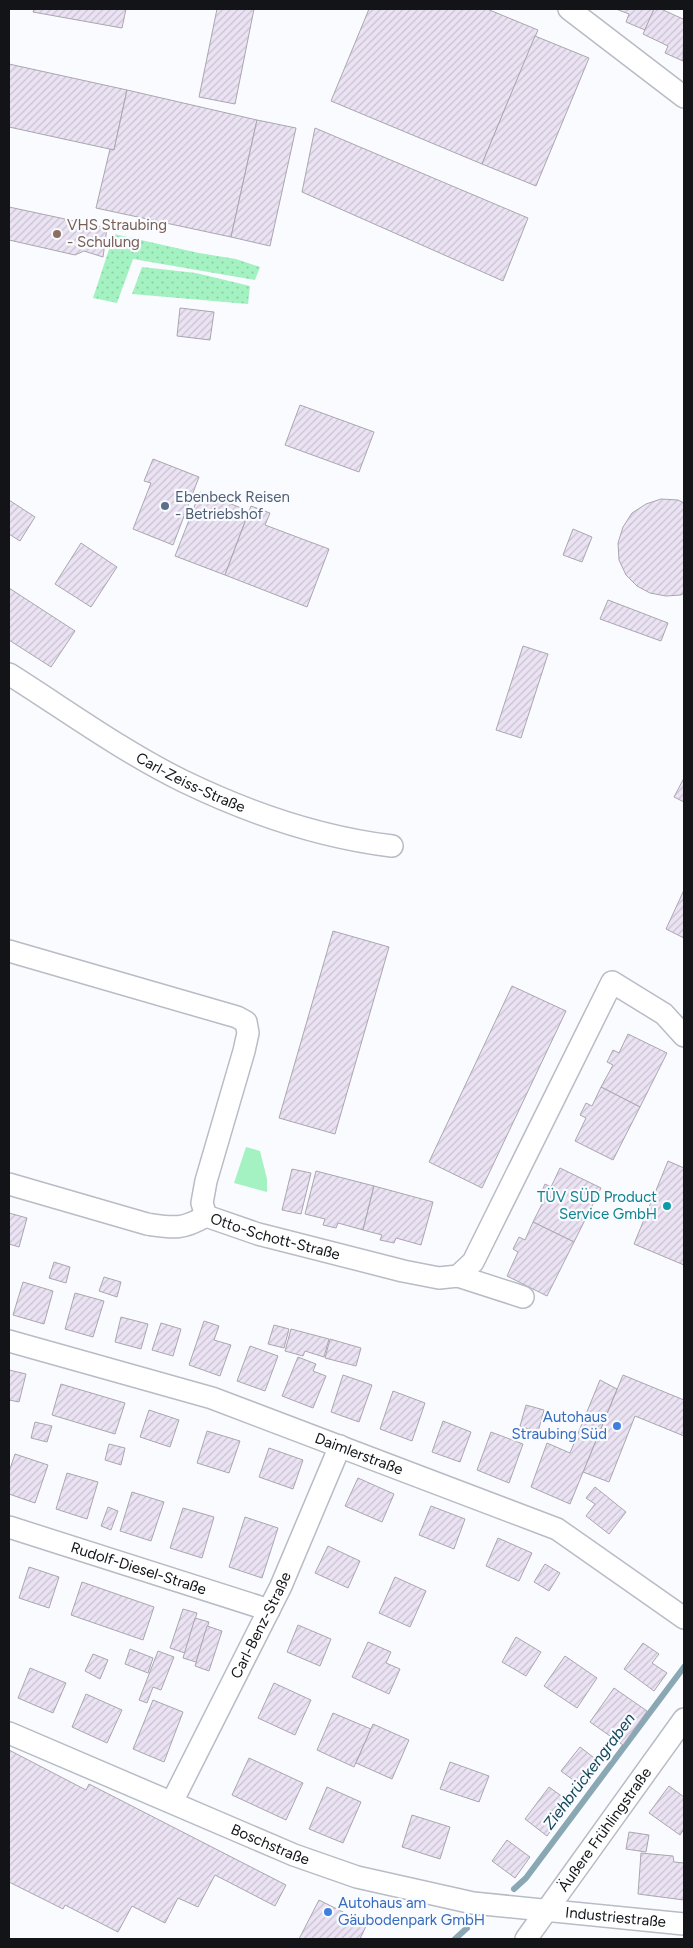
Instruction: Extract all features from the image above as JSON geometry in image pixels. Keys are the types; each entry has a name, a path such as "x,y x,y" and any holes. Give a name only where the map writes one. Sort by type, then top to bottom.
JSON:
{"street":[{"path":"569,9 684,97"},
{"name":"Carl-Zeiss-Straße","path":"9,674 132,752 182,780 234,804 301,827 368,843 392,846"},
{"name":"Otto-Schott-Straße","path":"9,951 237,1017 246,1022 248,1033 244,1051 206,1181 202,1203 206,1216 258,1234 403,1271 439,1278 458,1276 523,1297"},
{"path":"458,1276 473,1262 612,982 664,1014 684,1036"},
{"path":"9,1184 147,1224 168,1227 189,1226 206,1216"},
{"name":"Daimlerstraße","path":"9,1341 212,1398 557,1529 684,1618"},
{"name":"Carl-Benz-Straße","path":"172,1802 270,1610 340,1446"},
{"name":"Rudolf-Diesel-Straße","path":"9,1527 270,1610"},
{"name":"Äußere Frühlingstraße","path":"526,1939 684,1719"},
{"name":"Boschstraße","path":"9,1733 294,1855 357,1876 473,1903 546,1910"},
{"name":"Industriestraße","path":"546,1910 684,1924"}],"green space":[{"path":"114,234 199,253 236,259 260,267 255,280 133,259 117,303 93,298"},
{"path":"142,267 196,273 250,286 248,304 132,294"},
{"path":"246,1147 260,1151 267,1179 267,1192 234,1183"}],"building":[{"path":"34,9 126,9 122,28 33,12"},
{"path":"217,9 254,9 235,104 199,97"},
{"path":"369,9 487,9 538,30 482,164 331,101"},
{"path":"616,9 654,9 645,30 626,22 629,14"},
{"path":"654,9 661,9 683,19 684,17 683,61 665,53 668,46 643,34"},
{"path":"535,36 589,58 536,186 482,164"},
{"path":"9,64 127,90 114,150 9,127"},
{"path":"127,90 257,120 231,237 96,208 110,149 114,150"},
{"path":"257,120 296,128 270,246 231,237"},
{"path":"315,128 528,218 503,281 302,192"},
{"name":"VHS Straubing - Schulung","path":"9,207 107,228 103,257 84,251 75,255 9,240"},
{"path":"180,308 214,312 210,340 177,336"},
{"path":"300,405 374,432 359,472 285,445"},
{"name":"Ebenbeck Reisen - Betriebshof","path":"153,459 199,477 173,545 133,529 151,483 144,481"},
{"path":"200,492 249,511 225,575 175,556"},
{"path":"661,499 678,500 684,503 684,593 681,595 666,596 650,593 637,586 626,575 619,560 618,543 623,527 632,513 646,504"},
{"path":"9,500 35,517 20,541 9,534"},
{"path":"251,506 270,513 265,525 329,549 307,607 225,575"},
{"path":"573,529 592,537 582,562 563,555"},
{"path":"81,543 117,567 91,607 55,584"},
{"path":"9,588 75,631 51,667 9,640"},
{"path":"608,600 668,623 661,641 600,619"},
{"path":"523,646 548,654 521,738 496,730"},
{"path":"684,778 684,802 674,797"},
{"path":"684,890 684,938 666,929"},
{"path":"333,931 389,947 335,1134 279,1118"},
{"path":"512,986 566,1011 482,1188 429,1162"},
{"path":"628,1034 667,1053 640,1107 601,1087 613,1065 607,1062 613,1050 619,1053"},
{"path":"601,1087 640,1107 613,1160 575,1141 586,1118 580,1115 586,1103 592,1106"},
{"name":"TÜV SÜD Product Service GmbH","path":"668,1161 684,1168 684,1265 634,1244"},
{"path":"560,1168 601,1188 574,1242 533,1222 545,1198 540,1195 545,1184 551,1187"},
{"path":"292,1169 311,1173 301,1214 282,1210"},
{"path":"316,1171 374,1186 363,1230 338,1223 336,1228 323,1225 325,1219 305,1214"},
{"path":"374,1186 433,1202 421,1245 396,1238 394,1243 380,1240 382,1235 363,1230"},
{"path":"9,1213 27,1218 19,1247 9,1244"},
{"path":"533,1222 574,1242 547,1296 507,1276 518,1252 513,1249 519,1237 525,1240"},
{"path":"54,1262 70,1267 66,1283 49,1278"},
{"path":"104,1277 121,1282 117,1297 99,1291"},
{"path":"23,1282 53,1291 44,1324 13,1315"},
{"path":"75,1293 104,1301 93,1337 65,1329"},
{"path":"121,1317 148,1324 141,1349 115,1342"},
{"path":"204,1321 219,1326 214,1340 231,1345 220,1376 189,1365"},
{"path":"161,1323 181,1329 173,1356 152,1350"},
{"path":"274,1325 289,1329 284,1348 268,1344"},
{"path":"291,1329 329,1339 324,1357 305,1351 303,1356 285,1351"},
{"path":"330,1339 361,1348 356,1366 325,1358"},
{"path":"250,1346 278,1356 265,1391 237,1381"},
{"path":"298,1357 316,1364 313,1371 326,1376 313,1408 282,1396"},
{"path":"9,1370 26,1374 19,1402 9,1400"},
{"path":"343,1375 372,1385 359,1422 331,1412"},
{"name":"Autohaus Straubing Süd","path":"623,1375 684,1400 684,1436 635,1416 609,1482 583,1472"},
{"path":"600,1380 617,1389 570,1504 531,1487 547,1443 570,1453"},
{"path":"61,1384 125,1403 115,1434 52,1415"},
{"path":"393,1391 425,1403 412,1441 380,1429"},
{"path":"526,1405 544,1410 538,1432 520,1426"},
{"path":"149,1410 179,1420 170,1447 140,1437"},
{"path":"443,1421 471,1432 460,1462 432,1452"},
{"path":"35,1422 52,1426 47,1442 31,1438"},
{"path":"207,1431 240,1441 229,1473 197,1463"},
{"path":"491,1432 523,1444 509,1483 477,1470"},
{"path":"109,1444 125,1448 121,1465 105,1460"},
{"path":"269,1448 303,1460 293,1489 259,1477"},
{"path":"15,1454 48,1465 35,1503 9,1494 9,1472"},
{"path":"67,1473 98,1482 87,1519 56,1509"},
{"path":"358,1478 394,1494 382,1522 345,1506"},
{"path":"595,1487 626,1512 609,1534 586,1516 595,1504 586,1498"},
{"path":"132,1492 164,1502 151,1541 120,1531"},
{"path":"431,1506 465,1519 454,1549 419,1535"},
{"path":"108,1507 118,1511 111,1530 101,1526"},
{"path":"183,1508 214,1517 202,1558 170,1548"},
{"path":"245,1517 278,1528 262,1578 229,1567"},
{"path":"498,1538 532,1553 519,1581 486,1566"},
{"path":"328,1546 360,1561 348,1588 315,1573"},
{"path":"545,1564 560,1573 549,1591 534,1582"},
{"path":"29,1567 59,1577 49,1608 19,1598"},
{"path":"395,1577 426,1591 410,1627 379,1613"},
{"path":"82,1582 154,1607 143,1640 71,1615"},
{"path":"183,1609 197,1613 185,1653 170,1648"},
{"path":"195,1618 209,1622 196,1662 183,1658"},
{"path":"298,1625 331,1639 320,1666 287,1652"},
{"path":"207,1626 222,1631 209,1671 195,1666"},
{"path":"516,1637 541,1652 526,1676 502,1662"},
{"path":"368,1642 391,1652 386,1663 400,1669 389,1694 352,1677"},
{"path":"643,1643 659,1654 652,1663 667,1673 654,1691 624,1669"},
{"path":"130,1649 153,1658 148,1673 125,1664"},
{"path":"158,1651 174,1657 161,1690 153,1687 147,1703 139,1700"},
{"path":"93,1654 108,1660 100,1679 85,1671"},
{"path":"565,1656 597,1678 577,1708 544,1686"},
{"path":"30,1668 66,1683 53,1713 18,1698"},
{"path":"274,1683 311,1700 295,1735 258,1718"},
{"path":"614,1688 647,1711 623,1745 590,1722"},
{"path":"86,1694 122,1710 107,1743 72,1727"},
{"path":"153,1700 183,1712 164,1762 133,1749"},
{"path":"333,1713 371,1729 354,1767 317,1750"},
{"path":"373,1724 409,1740 392,1779 356,1763"},
{"path":"580,1747 602,1764 584,1788 561,1771"},
{"path":"9,1750 86,1790 89,1784 286,1885 275,1906 215,1875 198,1907 178,1898 165,1923 132,1906 118,1932 65,1905 63,1909 9,1882"},
{"path":"249,1758 303,1783 286,1820 232,1795"},
{"path":"450,1762 489,1776 479,1802 440,1789"},
{"path":"669,1786 684,1797 684,1829 680,1835 649,1813"},
{"path":"327,1787 361,1802 343,1843 309,1829"},
{"path":"549,1787 571,1803 547,1836 525,1819"},
{"path":"412,1815 450,1827 440,1859 402,1847"},
{"path":"629,1832 649,1835 646,1852 626,1849"},
{"path":"507,1840 530,1857 515,1878 492,1861"},
{"path":"641,1853 673,1856 674,1862 684,1863 684,1900 638,1894"},
{"name":"Autohaus am Gäubodenpark GmbH","path":"319,1900 367,1924 360,1939 299,1939"}],"waterway":[{"name":"Ziehbrückengraben","path":"514,1889 526,1878 684,1667"},
{"name":"Ziehbrückengraben","path":"455,1939 467,1928"}],"place":[{"name":"VHS Straubing - Schulung","path":"57,234"},
{"name":"Ebenbeck Reisen - Betriebshof","path":"165,506"},
{"name":"TÜV SÜD Product Service GmbH","path":"667,1206"},
{"name":"Autohaus Straubing Süd","path":"617,1426"},
{"name":"Autohaus am Gäubodenpark GmbH","path":"328,1912"}]}
